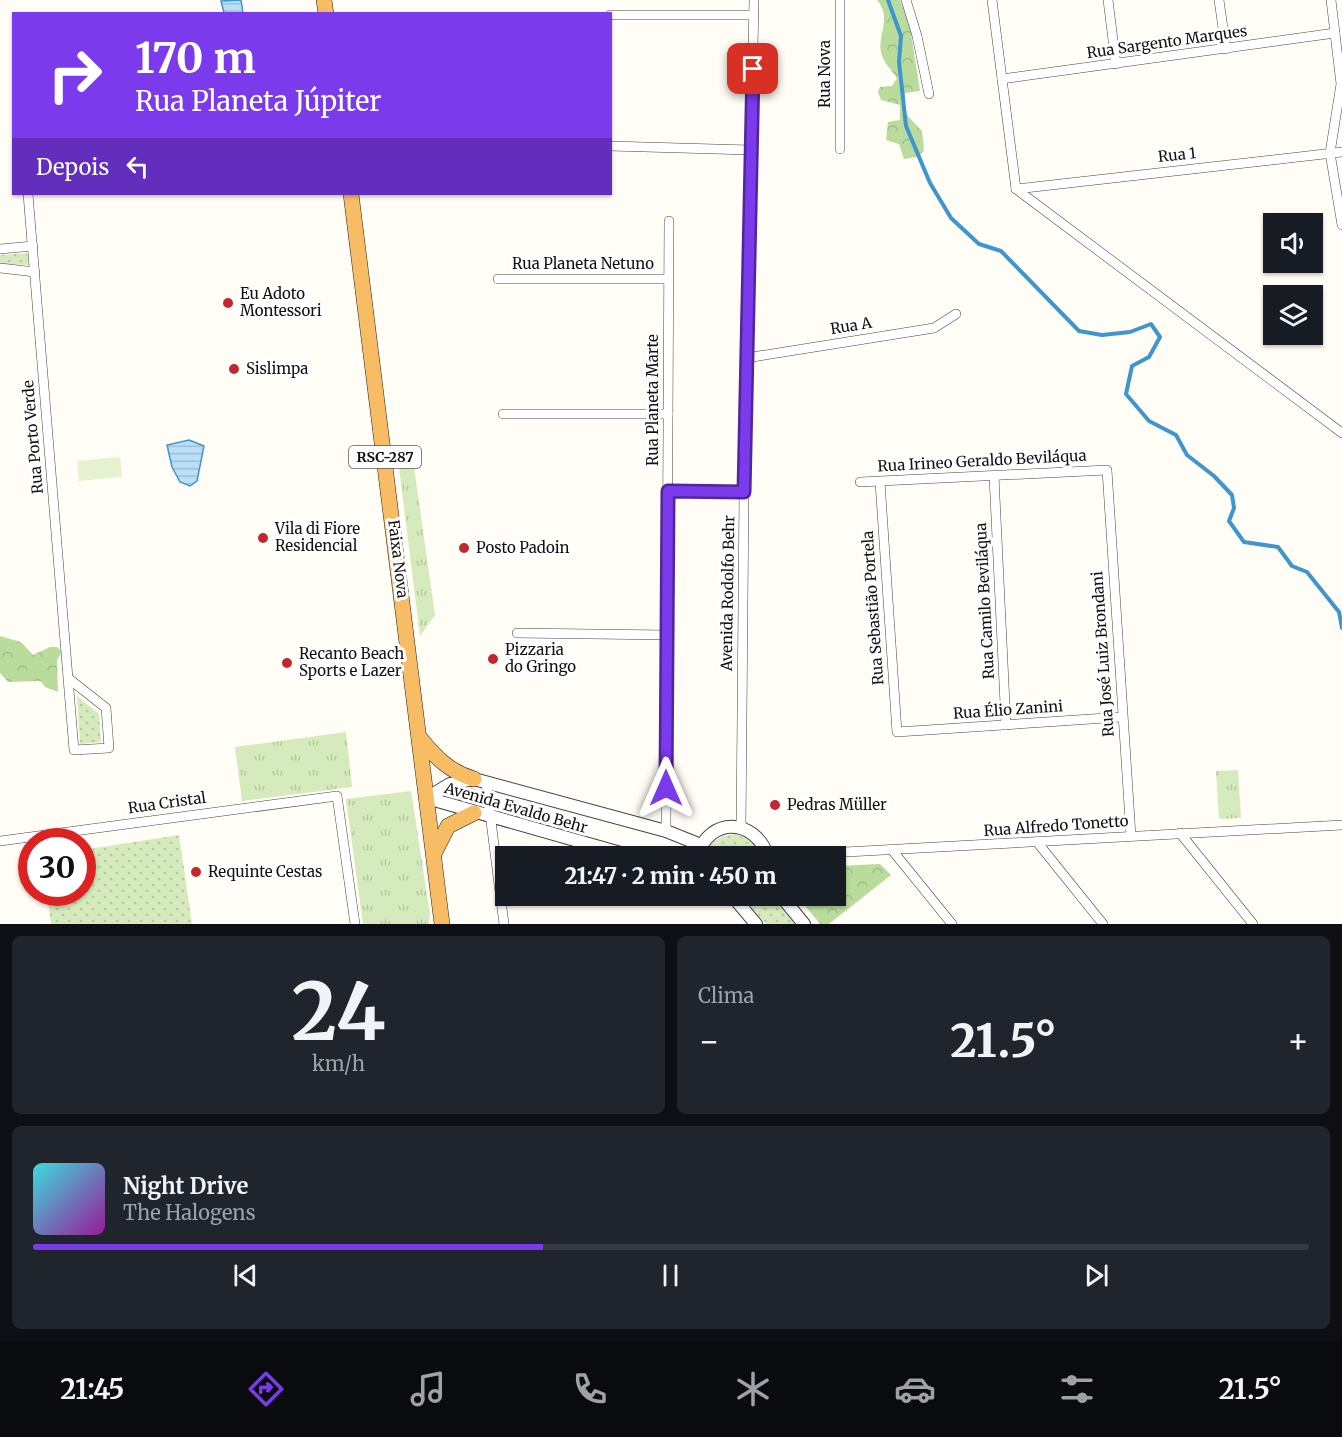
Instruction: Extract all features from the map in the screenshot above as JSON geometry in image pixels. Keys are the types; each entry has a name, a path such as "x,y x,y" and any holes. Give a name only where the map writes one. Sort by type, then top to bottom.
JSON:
{"highway":[{"name":"Faixa Nova","path":"351,195 442,924"},
{"path":"420,737 436,758 459,774 480,780"},
{"path":"434,854 448,826 474,813"},
{"path":"435,924 440,902"}],"street":[{"name":"Avenida Rodolfo Behr","path":"741,827 746,358 754,0"},
{"name":"Rua Nova","path":"840,0 840,149"},
{"path":"906,0 917,36 929,94"},
{"path":"992,0 1016,189 1342,433"},
{"path":"1108,0 1116,64"},
{"path":"1219,0 1226,49"},
{"path":"1331,0 1341,84 1330,153 1342,225"},
{"path":"612,15 754,15"},
{"name":"Rua Sargento Marques","path":"1002,79 1335,33"},
{"path":"612,146 750,150"},
{"name":"Rua 1","path":"1016,189 1342,152"},
{"name":"Rua Porto Verde","path":"28,195 33,246 68,678 74,750 109,748 106,708 68,678"},
{"name":"Rua Planeta Marte","path":"666,831 669,221"},
{"path":"0,249 33,246"},
{"path":"0,268 35,272"},
{"name":"Rua Planeta Netuno","path":"498,279 668,279"},
{"name":"Rua A","path":"746,358 934,328 956,314"},
{"path":"503,414 668,414"},
{"name":"Rua Irineo Geraldo Beviláqua","path":"860,483 1107,470"},
{"name":"Rua José Luiz Brondani","path":"1107,470 1121,717 1131,836"},
{"name":"Rua Camilo Beviláqua","path":"994,476 1006,725"},
{"name":"Rua Sebastião Portela","path":"880,482 897,732"},
{"path":"668,491 744,492"},
{"path":"517,633 667,635"},
{"name":"Rua Élio Zanini","path":"897,732 1121,717"},
{"path":"480,780 490,818 504,924"},
{"name":"Avenida Evaldo Behr","path":"427,798 450,784 480,780 666,831 691,846"},
{"name":"Rua Cristal","path":"0,841 338,796 355,924"},
{"name":"Avenida Evaldo Behr","path":"427,798 490,818 594,846"},
{"name":"Rua Alfredo Tonetto","path":"846,852 1342,825"},
{"path":"702,846 711,833 725,827 741,827 753,833 765,846"},
{"path":"1180,833 1252,924"},
{"path":"1037,842 1103,924"},
{"path":"892,850 952,924"},
{"path":"741,906 756,924"},
{"path":"789,906 804,924"}],"green space":[{"path":"877,0 900,0 910,27 920,91 905,93 905,113 922,131 924,151 917,157 904,159 899,144 886,140 888,122 900,120 900,105 881,100 878,92 880,87 892,86 897,78 884,61 881,51 884,14"},
{"path":"27,253 29,265 0,264 0,255"},
{"path":"396,444 413,460 435,615 420,636"},
{"path":"120,457 122,477 79,481 77,461"},
{"path":"0,636 21,642 33,655 50,647 57,647 62,652 57,660 58,692 45,687 41,681 8,682 0,673"},
{"path":"77,696 99,714 101,742 80,744"},
{"path":"346,732 352,787 242,801 235,747"},
{"path":"1238,770 1241,818 1219,819 1216,771"},
{"path":"473,787 477,790 479,803 473,806 442,796 443,793"},
{"path":"411,791 430,914 429,924 363,924 346,799"},
{"path":"735,834 755,846 710,846 725,836"},
{"path":"179,835 192,924 51,924 49,906 96,906 96,848"},
{"path":"880,864 891,875 829,924 820,924 805,906 846,906 846,866"},
{"path":"751,906 781,906 796,924 766,924"}],"water":[{"path":"241,0 243,12 224,12 221,1"},
{"path":"189,440 204,446 197,481 190,486 180,482 172,467 167,445"}],"waterway":[{"path":"888,0 901,36 899,62 906,126 930,183 951,218 979,244 1001,251 1079,331 1102,335 1130,332 1151,324 1160,337 1149,357 1132,366 1126,394 1149,421 1176,435 1187,455 1214,476 1232,495 1234,508 1229,521 1244,542 1278,547 1292,566 1307,572 1339,612 1342,628"}],"place":[{"name":"Eu Adoto Montessori","path":"228,303"},
{"name":"Sislimpa","path":"234,369"},
{"name":"Vila di Fiore Residencial","path":"263,538"},
{"name":"Posto Padoin","path":"464,548"},
{"name":"Pizzaria do Gringo","path":"493,659"},
{"name":"Recanto Beach Sports e Lazer","path":"287,663"},
{"name":"Pedras Müller","path":"775,805"},
{"name":"Requinte Cestas","path":"196,872"}],"route":[{"path":"666,788 668,491 744,492 753,69"}]}
